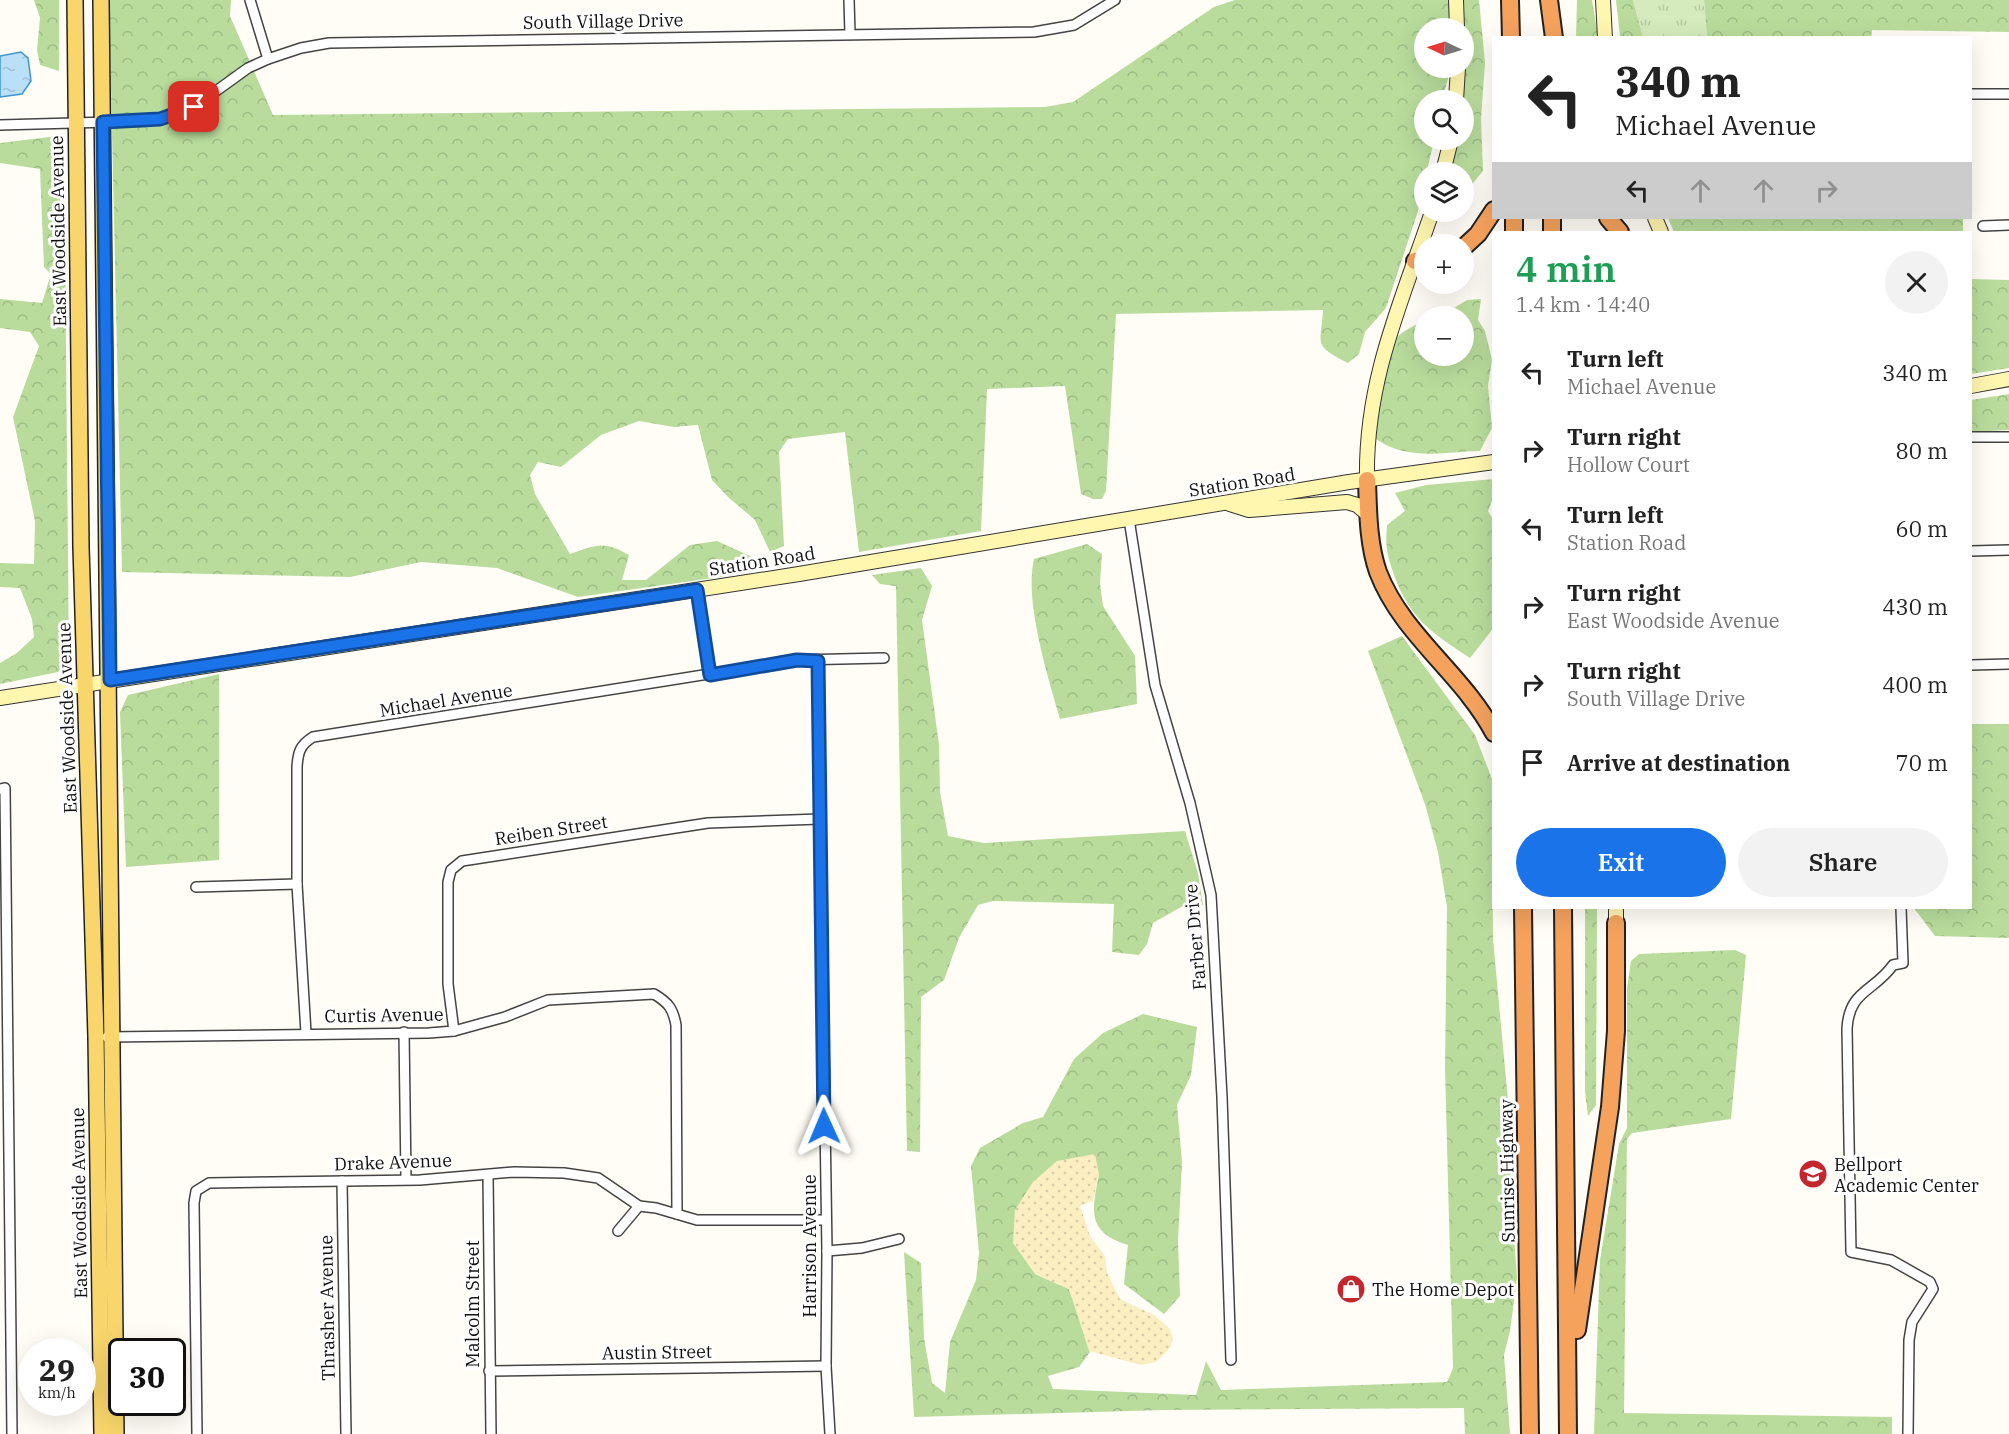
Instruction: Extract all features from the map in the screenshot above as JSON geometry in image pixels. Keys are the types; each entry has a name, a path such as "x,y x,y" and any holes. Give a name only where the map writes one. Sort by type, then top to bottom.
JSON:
{"highway":[{"path":"1510,0 1511,36"},
{"path":"1548,36 1549,0"},
{"path":"1549,0 1554,36"},
{"path":"1474,237 1492,213"},
{"path":"1609,219 1619,231"},
{"path":"1367,480 1369,515 1378,571 1391,598 1419,636 1472,697 1492,730"},
{"name":"Sunrise Highway","path":"1523,909 1530,1434"},
{"path":"1563,909 1570,1434"},
{"path":"1570,1434 1578,1312 1601,1179 1613,1068 1616,915"}],"main road":[{"name":"East Woodside Avenue","path":"75,0 85,683 103,1037 116,1434"},
{"name":"East Woodside Avenue","path":"101,0 110,680 103,1037 102,1434"},
{"path":"1456,0 1457,18"},
{"path":"1603,0 1605,36"},
{"path":"1367,480 1371,417 1379,366 1414,276"},
{"path":"1972,386 2009,380"},
{"name":"Station Road","path":"0,698 85,683 697,590 1367,480 1487,464"},
{"path":"1228,503 1249,510 1347,502 1357,505 1369,515"}],"street":[{"path":"250,0 268,58"},
{"path":"849,0 850,34"},
{"name":"South Village Drive","path":"0,125 146,121 176,115 194,107 248,68 268,58 301,48 344,42 1046,32 1080,22 1115,0"},
{"path":"1972,94 2009,93"},
{"path":"1983,226 2009,225"},
{"path":"1972,437 2009,437"},
{"name":"Farber Drive","path":"1129,519 1155,685 1190,803 1211,895 1231,1360"},
{"path":"1972,551 2009,550"},
{"path":"697,590 710,675"},
{"name":"Michael Avenue","path":"306,1033 297,884 298,753 304,742 314,737 797,660 884,658"},
{"name":"Harrison Avenue","path":"818,661 827,1251 826,1366 830,1434"},
{"path":"1972,665 2009,664"},
{"path":"0,789 5,788 4,1109 12,1434"},
{"name":"Reiben Street","path":"454,1030 448,984 448,882 452,870 462,861 708,823 820,819"},
{"path":"196,887 297,884"},
{"path":"1901,909 1903,963 1893,965 1885,976 1854,998 1848,1013 1847,1041 1851,1252 1891,1260 1930,1282 1933,1289 1912,1322 1909,1341 1908,1434"},
{"name":"Curtis Avenue","path":"103,1037 454,1030 505,1017 548,1000 654,994 667,1002 674,1011 677,1037 677,1214"},
{"path":"404,1032 406,1179"},
{"name":"Drake Avenue","path":"197,1434 193,1215 196,1191 209,1183 406,1179 514,1172 598,1178 639,1206 697,1220 826,1220"},
{"name":"Malcolm Street","path":"488,1175 490,1434"},
{"name":"Thrasher Avenue","path":"342,1181 346,1434"},
{"path":"618,1231 639,1206"},
{"path":"827,1251 862,1248 899,1239"},
{"path":"0,1353 11,1353"},
{"name":"Austin Street","path":"489,1371 826,1366"}],"green space":[{"path":"34,0 59,0 59,71 40,65 37,50 40,18"},
{"path":"109,0 231,0 230,16 273,115 1045,107 1073,102 1214,7 1235,0 1479,0 1485,63 1481,119 1483,171 1474,182 1474,162 1452,162 1454,150 1474,150 1474,90 1464,90 1464,78 1474,78 1474,18 1414,18 1414,78 1448,78 1445,90 1414,90 1414,150 1432,150 1429,162 1414,162 1414,222 1386,308 1365,332 1359,354 1348,363 1324,348 1321,343 1323,310 1116,314 1106,491 1102,499 1093,499 1081,494 1065,386 987,389 981,531 859,552 845,432 788,439 779,452 784,546 770,552 755,520 712,480 698,425 674,427 639,421 601,435 561,467 538,462 530,475 535,494 570,554 593,546 613,547 629,555 622,580 646,580 690,545 717,541 750,556 749,573 578,597 497,568 421,562 350,577 122,572"},
{"path":"1577,0 1592,0 1598,36 1576,36"},
{"path":"1616,0 1633,0 1643,36 1620,36"},
{"path":"1633,0 1704,0 1707,36 1643,36"},
{"path":"1704,0 2009,0 2009,32 1872,30 1871,36 1707,36"},
{"path":"57,136 64,142 69,661 58,672 0,684 0,663 17,653 34,637 32,619 20,588 0,587 0,563 34,564 35,521 13,417 39,346 30,332 0,328 0,299 42,303 51,274 44,267 40,169 0,163 0,143"},
{"path":"1668,219 1963,219 1963,231 1674,231"},
{"path":"1972,279 2009,280 2009,368 1972,374"},
{"path":"1481,299 1478,320 1485,331 1492,360 1488,386 1492,428 1480,451 1413,453 1388,446 1376,439 1384,373 1390,348 1393,341 1408,329 1414,326 1414,366 1474,366 1474,306 1457,306 1467,300"},
{"path":"2009,394 2009,430 1972,432 1972,400"},
{"path":"1492,479 1492,501 1488,511 1492,518 1492,630 1470,658 1444,641 1415,614 1400,590 1390,562 1386,545 1387,525 1405,511 1395,493 1426,485"},
{"path":"1087,544 1102,554 1100,583 1103,606 1135,656 1137,704 1060,719 1035,617 1032,596 1034,559"},
{"path":"921,568 932,586 922,620 939,745 940,792 948,836 984,843 1185,831 1198,873 1203,905 1181,907 1153,923 1147,944 1139,955 1112,952 1114,904 993,901 978,905 959,938 944,980 921,997 920,1152 907,1151 896,586 880,584 872,575"},
{"path":"1402,636 1475,735 1492,779 1493,939 1510,1122 1512,1207 1517,1278 1510,1331 1504,1355 1510,1434 1465,1434 1464,1408 1164,1410 914,1417 904,1252 921,1263 924,1338 932,1383 945,1393 950,1342 976,1280 979,1253 971,1166 980,1148 1023,1123 1043,1117 1074,1059 1103,1033 1143,1014 1197,1027 1191,1075 1177,1105 1182,1162 1178,1241 1180,1296 1164,1314 1124,1284 1128,1245 1105,1234 1095,1218 1094,1209 1099,1174 1035,1274 1069,1289 1090,1352 1079,1367 1048,1376 1053,1389 1196,1395 1206,1361 1221,1390 1447,1382 1453,1368 1445,1069 1447,907 1438,852 1425,804 1368,651"},
{"path":"219,674 219,860 126,867 120,712 128,695"},
{"path":"1972,724 2009,724 2009,938 1935,936 1915,909 1972,909"},
{"path":"1585,909 1597,909 1596,1105 1588,1116 1585,1091"},
{"path":"1735,950 1746,955 1731,1119 1632,1133 1627,1139 1624,1413 1892,1417 1892,1434 1594,1434 1600,1260 1619,1144 1627,1128 1627,988 1631,961 1639,954"}],"sand":[{"path":"1095,1154 1099,1174 1093,1201 1080,1206 1090,1236 1105,1256 1107,1273 1120,1299 1154,1315 1169,1328 1173,1338 1170,1348 1156,1362 1141,1365 1089,1351 1069,1289 1035,1274 1013,1243 1015,1210 1033,1182 1057,1161"}],"water":[{"path":"21,52 28,58 31,81 22,94 0,97 0,56"}],"place":[{"name":"Bellport Academic Center","path":"1813,1174"},
{"name":"The Home Depot","path":"1351,1289"}],"route":[{"path":"194,107 160,119 103,122 110,680 194,669 697,590 710,675 797,660 818,661 824,1126"}]}
